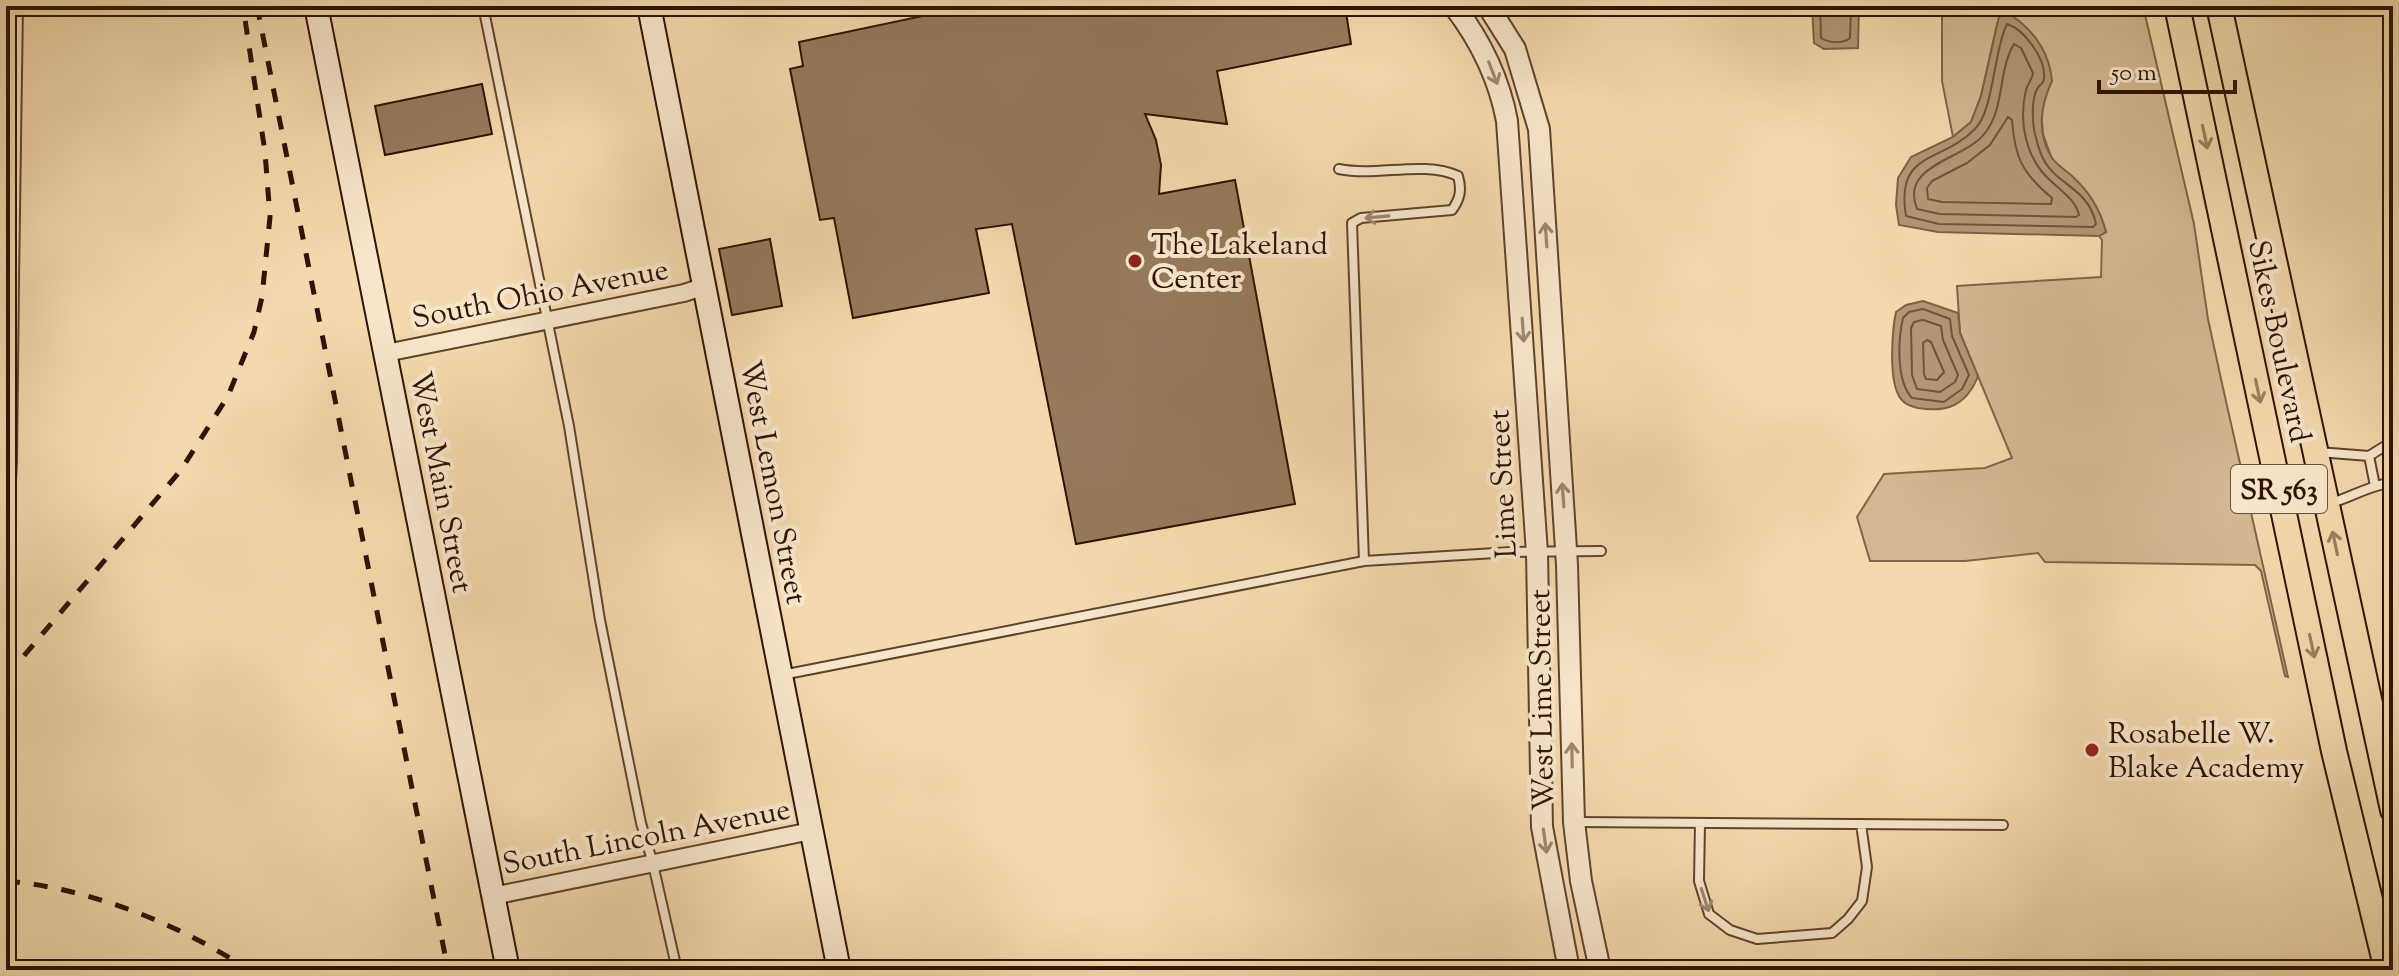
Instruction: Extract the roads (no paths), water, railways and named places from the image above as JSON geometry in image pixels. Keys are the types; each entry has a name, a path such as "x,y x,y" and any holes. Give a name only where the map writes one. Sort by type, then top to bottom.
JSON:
{"main road":[{"name":"West Main Street","path":"316,6 508,970"},
{"name":"West Lemon Street","path":"649,6 839,970"},
{"name":"Sikes Boulevard","path":"2177,6 2331,735 2387,970"},
{"name":"Sikes Boulevard","path":"2219,6 2393,810"}],"street":[{"name":"Lime Street","path":"1454,6 1471,28 1487,58 1507,121 1537,553 1542,827 1569,970"},
{"name":"West Lime Street","path":"1488,6 1515,49 1539,129 1566,552 1574,822 1581,881 1600,970"},
{"name":"South Ohio Avenue","path":"386,353 684,293 705,286"},
{"name":"South Lincoln Avenue","path":"493,896 811,831"}],"lane":[{"path":"6,507 10,500 12,462 10,279 18,6"},
{"path":"483,6 569,426 600,620 641,823 677,970"},
{"path":"1339,169 1359,173 1443,169 1458,176 1461,188 1452,210 1361,218 1352,223 1364,561"},
{"path":"2315,451 2369,456 2393,441"},
{"path":"2369,456 2375,486"},
{"path":"2326,504 2375,486 2384,484 2393,489"},
{"path":"782,675 1364,561 1512,552 1601,551"},
{"path":"1574,822 2003,825"},
{"path":"1700,823 1699,881 1709,914 1730,930 1757,939 1832,933 1848,919 1862,901 1867,867 1861,824"}],"water":[{"path":"1812,6 1859,6 1858,48 1824,49 1814,43"},
{"path":"2005,11 2031,32 2043,49 2052,81 2043,109 2044,139 2054,160 2093,200 2106,232 2099,236 1938,232 1899,225 1896,205 1898,178 1911,157 1953,137 1971,122 1981,96 2000,12"},
{"path":"1923,301 1958,313 1960,333 1978,376 1968,394 1947,408 1928,409 1909,405 1900,397 1895,386 1892,353 1896,312 1906,305"}],"railway":[{"path":"6,677 181,470 228,396 254,332 262,297 270,217 265,152 243,6"},
{"path":"257,6 448,970"},
{"path":"6,881 70,891 133,911 164,923 249,970"}],"place":[{"name":"The Lakeland Center","path":"1135,261"},
{"name":"Rosabelle W. Blake Academy","path":"2092,750"}]}
